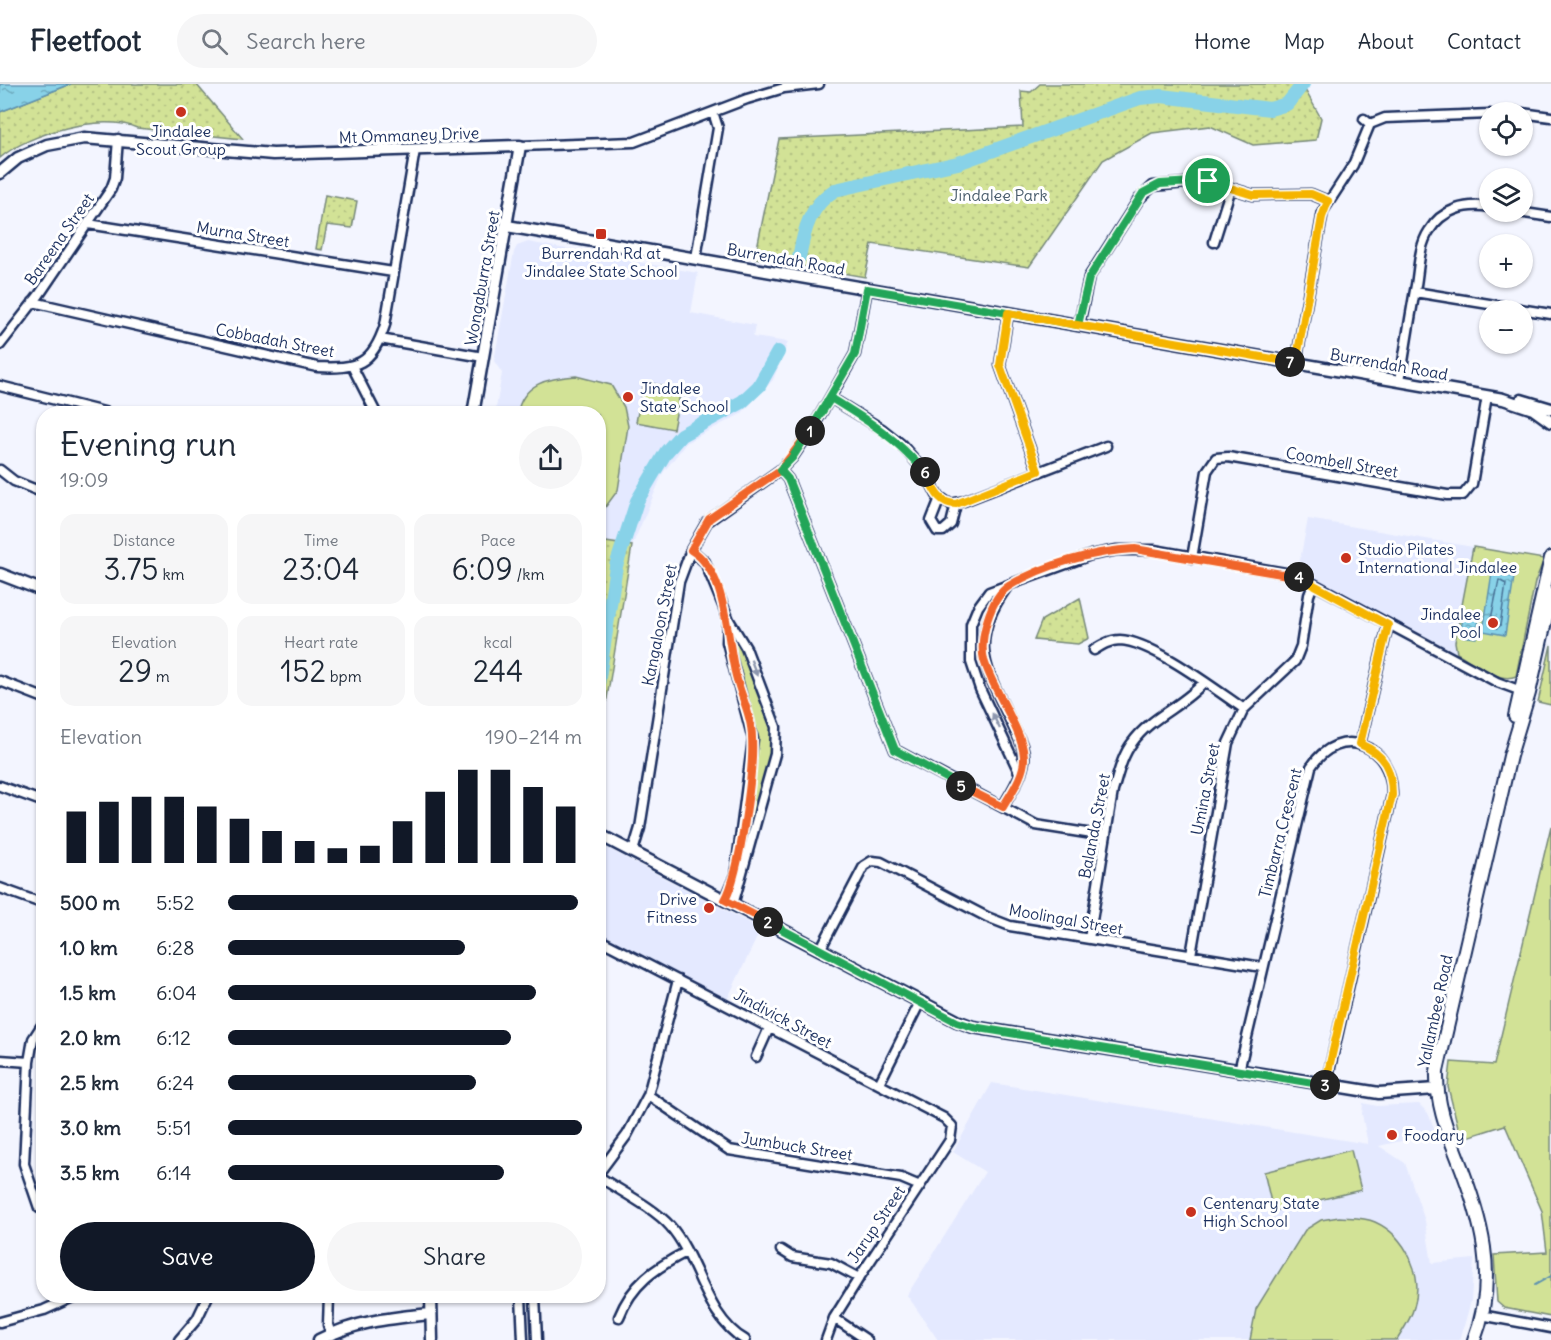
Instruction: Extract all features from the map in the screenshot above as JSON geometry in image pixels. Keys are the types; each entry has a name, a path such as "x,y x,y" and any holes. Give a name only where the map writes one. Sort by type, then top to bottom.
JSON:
{"main road":[{"name":"Yallambee Road","path":"1474,1340 1481,1315 1487,1269 1482,1226 1442,1115 1436,1089 1440,1055 1510,756 1551,558"},
{"name":"Yallambee Road","path":"1524,692 1551,595"}],"street":[{"name":"Mt Ommaney Drive","path":"0,173 18,158 47,145 84,138 118,139 273,154 634,142 767,93 819,84"},
{"path":"696,258 718,129 713,112"},
{"path":"1296,363 1322,217 1328,201 1353,165 1367,121 1385,118 1479,114"},
{"path":"1533,115 1551,117"},
{"name":"Bareena Street","path":"0,345 33,302 111,189 115,178 118,139"},
{"name":"Wongaburra Street","path":"474,406 520,146"},
{"name":"Cobbadah Street","path":"33,302 317,367 353,368 369,356 380,339 415,150"},
{"path":"1078,325 1089,278 1143,193 1153,186 1208,181 1253,195 1311,194 1328,201"},
{"path":"1214,242 1230,188"},
{"path":"1400,381 1423,244 1433,225 1446,213 1457,208 1479,206"},
{"path":"1533,214 1551,217"},
{"name":"Murna Street","path":"88,224 393,273"},
{"name":"Burrendah Road","path":"507,226 1503,399 1533,410 1551,422"},
{"name":"Kangaloon Street","path":"633,851 640,828 679,582 691,550 709,519 780,470 792,458 831,398 855,354 867,289"},
{"path":"1414,292 1551,314"},
{"path":"1008,313 1000,365 1038,471"},
{"path":"380,339 483,357"},
{"path":"353,368 372,406"},
{"path":"0,386 80,406"},
{"name":"Coombell Street","path":"1192,558 1207,471 1216,458 1228,457 1447,495 1463,495 1472,484 1487,396"},
{"path":"831,398 882,429 901,444 926,473 940,498 946,503 956,504 1106,446"},
{"path":"1503,399 1528,401 1551,409"},
{"path":"780,470 788,479 895,750 1036,825 1105,836"},
{"path":"0,471 14,481 36,490"},
{"path":"940,498 932,519 937,531 949,528 956,504"},
{"path":"691,550 706,564 727,616 746,648 775,723 777,738 729,902"},
{"path":"1020,774 980,689 971,662 969,639 978,607 989,592 1070,561 1117,550 1154,550 1288,574 1506,687 1524,692"},
{"path":"0,574 36,588"},
{"name":"Umina Street","path":"1191,955 1224,757 1233,730 1244,709 1295,661 1313,585"},
{"path":"1003,807 1020,774 1024,754 990,674 982,644 990,613 1007,587"},
{"path":"727,616 727,642 753,740 735,878 729,902"},
{"path":"1326,1085 1392,795 1387,765 1376,752 1360,744 1388,625"},
{"path":"1094,650 1104,643 1128,641 1176,662 1203,683 1244,709"},
{"path":"0,681 36,695"},
{"name":"Balanda Street","path":"1089,939 1113,790 1120,767 1132,743 1150,724 1195,692 1203,683"},
{"name":"Timbarra Crescent","path":"1239,1071 1311,767 1320,754 1332,747 1360,744"},
{"path":"0,786 36,799"},
{"path":"606,839 633,851 957,1022 981,1029 1379,1093 1436,1089"},
{"name":"Moolingal Street","path":"820,950 864,866 872,861 887,864 998,922 1262,967"},
{"path":"0,888 36,901"},
{"name":"Jindivick Street","path":"606,943 944,1118 952,1126"},
{"path":"606,1164 627,1135 648,1095 678,980"},
{"path":"879,1084 920,1002"},
{"path":"756,1057 769,1028"},
{"path":"36,1034 29,1062 24,1164 36,1199"},
{"path":"0,1060 29,1062"},
{"name":"Jumbuck Street","path":"648,1095 729,1150 901,1178 920,1185"},
{"name":"Jarup Street","path":"826,1340 834,1318 950,1140 952,1126"},
{"path":"606,1181 670,1226 732,1337 745,1340"},
{"path":"782,1250 792,1257 831,1263 859,1278"},
{"path":"619,1317 624,1304 640,1281 659,1266 686,1252"},
{"path":"0,1322 44,1310 60,1303"},
{"path":"179,1340 197,1319 205,1303"},
{"path":"329,1303 328,1325 331,1334"},
{"path":"431,1303 432,1340"},
{"path":"521,1303 523,1340"},
{"path":"535,1303 537,1340"},
{"path":"319,1340 358,1324 398,1316 430,1314"},
{"path":"1481,1315 1551,1328"},
{"path":"834,1318 867,1340"}],"shaded area":[{"name":"Jindalee State School","path":"528,242 698,273 691,313 755,325 753,337 788,342 773,380 741,414 687,442 663,473 632,546 606,542 606,406 496,406 502,373 494,361 517,246"},
{"path":"1308,519 1473,547 1455,642 1457,653 1298,570"},
{"path":"606,849 761,929 727,1000 606,937"},
{"name":"Centenary State High School","path":"992,1083 1368,1144 1362,1114 1363,1103 1377,1106 1419,1104 1428,1113 1436,1133 1379,1146 1405,1163 1425,1221 1432,1263 1474,1259 1471,1301 1460,1340 938,1340 907,1295 985,1172 953,1152"}],"green space":[{"path":"71,84 196,84 243,139 137,128 122,124 86,124 66,128 29,141 0,158 0,112"},
{"name":"Jindalee Park","path":"1040,84 1306,84 1304,88 1321,118 1316,140 1253,145 1210,126 1152,133 1103,160 1029,267 872,244 865,277 755,258 779,139 1023,127 1021,91 1031,92"},
{"path":"325,195 357,201 352,228 327,225 322,250 316,249"},
{"path":"576,376 611,385 624,407 628,426 618,490 606,506 606,406 519,406 531,389 556,378"},
{"path":"644,382 681,389 673,429 636,422"},
{"path":"606,542 632,546 606,704"},
{"name":"Jindalee Pool","path":"1473,547 1544,559 1535,582 1516,676 1509,678 1494,675 1457,653 1455,642"},
{"path":"1080,598 1089,638 1078,644 1034,640 1042,620"},
{"path":"734,640 739,642 772,725 773,749 743,854 758,736 733,648"},
{"path":"1551,645 1551,705 1538,702"},
{"path":"1551,826 1551,1317 1504,1308 1497,1302 1494,1255 1547,1252 1542,1211 1505,1125 1461,1139 1448,1087 1451,1062 1494,1065"},
{"path":"1351,1150 1361,1190 1273,1211 1264,1172"},
{"path":"1339,1217 1371,1220 1386,1228 1404,1247 1410,1258 1416,1282 1416,1295 1411,1316 1397,1340 1250,1340 1256,1309 1305,1230 1321,1220"}],"water":[{"path":"0,84 71,84 0,112"},
{"path":"1492,573 1514,577 1505,635 1483,631"},
{"path":"1464,611 1480,614 1476,638 1460,636"}],"waterway":[{"path":"799,258 806,228 814,211 826,196 835,190 958,163 1140,98 1161,96 1270,109 1287,104 1303,84"},
{"path":"606,632 616,566 637,501 666,452 681,435 742,402 759,386 778,352"},
{"path":"1535,1285 1551,1276"}],"place":[{"name":"Jindalee Scout Group","path":"181,112"},
{"name":"Burrendah Rd at Jindalee State School","path":"601,234"},
{"name":"Jindalee State School","path":"628,397"},
{"name":"Studio Pilates International Jindalee","path":"1346,558"},
{"name":"Jindalee Pool","path":"1493,623"},
{"name":"Drive Fitness","path":"709,908"},
{"name":"Foodary","path":"1392,1135"},
{"name":"Centenary State High School","path":"1191,1212"}],"route":[{"path":"1208,181 1160,184 1143,193 1089,278 1078,325 1008,313 867,289 855,354 831,398 792,458 780,470 712,517 701,530 691,550 706,564 727,616 727,642 752,736 751,765 735,878 725,900 957,1022 973,1027 1326,1085 1392,795 1391,775 1387,765 1376,752 1360,744 1388,625 1297,576 1154,550 1117,550 1091,555 1070,561 1007,587 990,613 982,644 984,660 1024,754 1020,774 1003,807 895,750 788,479 780,470 792,458 815,424 831,398 882,429 901,444 926,473 937,495 948,504 957,504 1038,471 1000,365 1008,313 1296,363 1322,217 1328,201 1311,194 1253,195 1208,181"}]}
